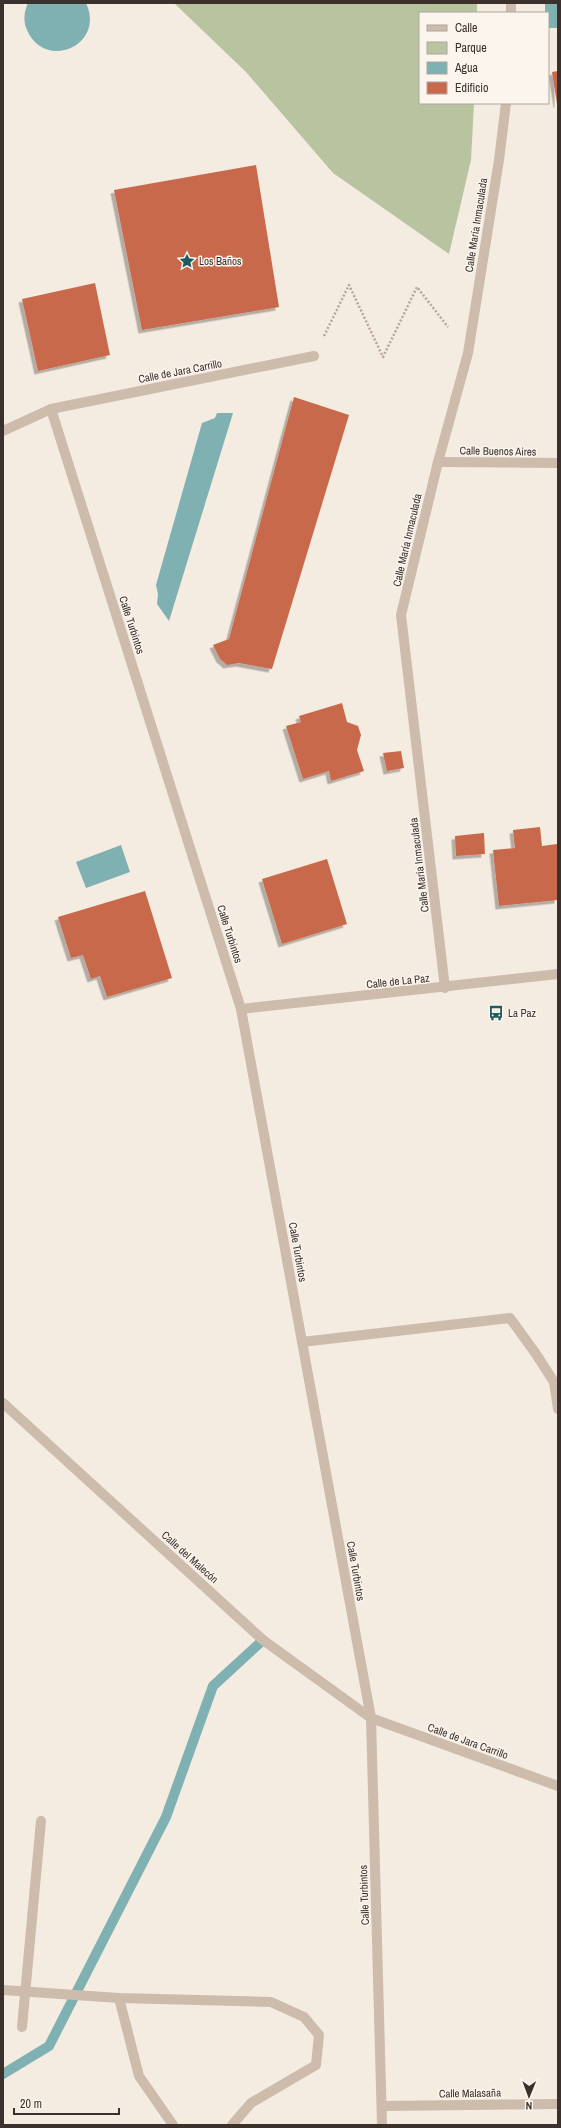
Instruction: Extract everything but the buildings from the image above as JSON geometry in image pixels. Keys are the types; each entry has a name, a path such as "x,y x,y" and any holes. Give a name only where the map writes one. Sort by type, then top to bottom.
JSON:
{"street":[{"name":"Calle María Inmaculada","path":"446,988 401,615 438,462 468,352 499,160 506,104"},
{"name":"Calle de Jara Carrillo","path":"3,431 51,409 314,356"},
{"name":"Calle Turbintos","path":"51,409 241,1010 371,1718 382,2125"},
{"name":"Calle Buenos Aires","path":"438,462 558,463"},
{"name":"Calle de La Paz","path":"241,1010 446,988 558,974"},
{"path":"302,1342 510,1318 554,1382 558,1410"},
{"name":"Calle del Malecón","path":"3,1403 263,1640 371,1718"},
{"name":"Calle de Jara Carrillo","path":"371,1718 558,1786"},
{"path":"22,2027 24,1990 41,1821"},
{"path":"3,1990 59,1992 118,1998 271,2002 304,2017 319,2035 316,2065 251,2103 232,2125"},
{"path":"118,1998 139,2076 173,2125"},
{"name":"Calle Malasaña","path":"382,2106 558,2104"}],"path":[{"path":"314,356 349,286 383,357 417,287 468,352"}],"green space":[{"path":"174,3 477,3 477,12 419,12 419,104 474,104 471,160 449,254 333,173 246,72"}],"water":[{"path":"28,3 86,3 90,18 88,31 81,41 71,48 59,51 47,49 36,43 27,30 24,16"},
{"path":"545,3 558,3 558,28 549,28 549,12 545,12"},
{"path":"217,413 233,413 169,621 157,604 158,594 156,585 202,423 215,418"},
{"path":"121,845 130,872 86,888 76,862"}],"waterway":[{"path":"3,2074 49,2046 166,1817 213,1686 263,1640"}],"place":[{"name":"Los Baños","path":"187,261"},
{"name":"La Paz","path":"496,1013"}]}
